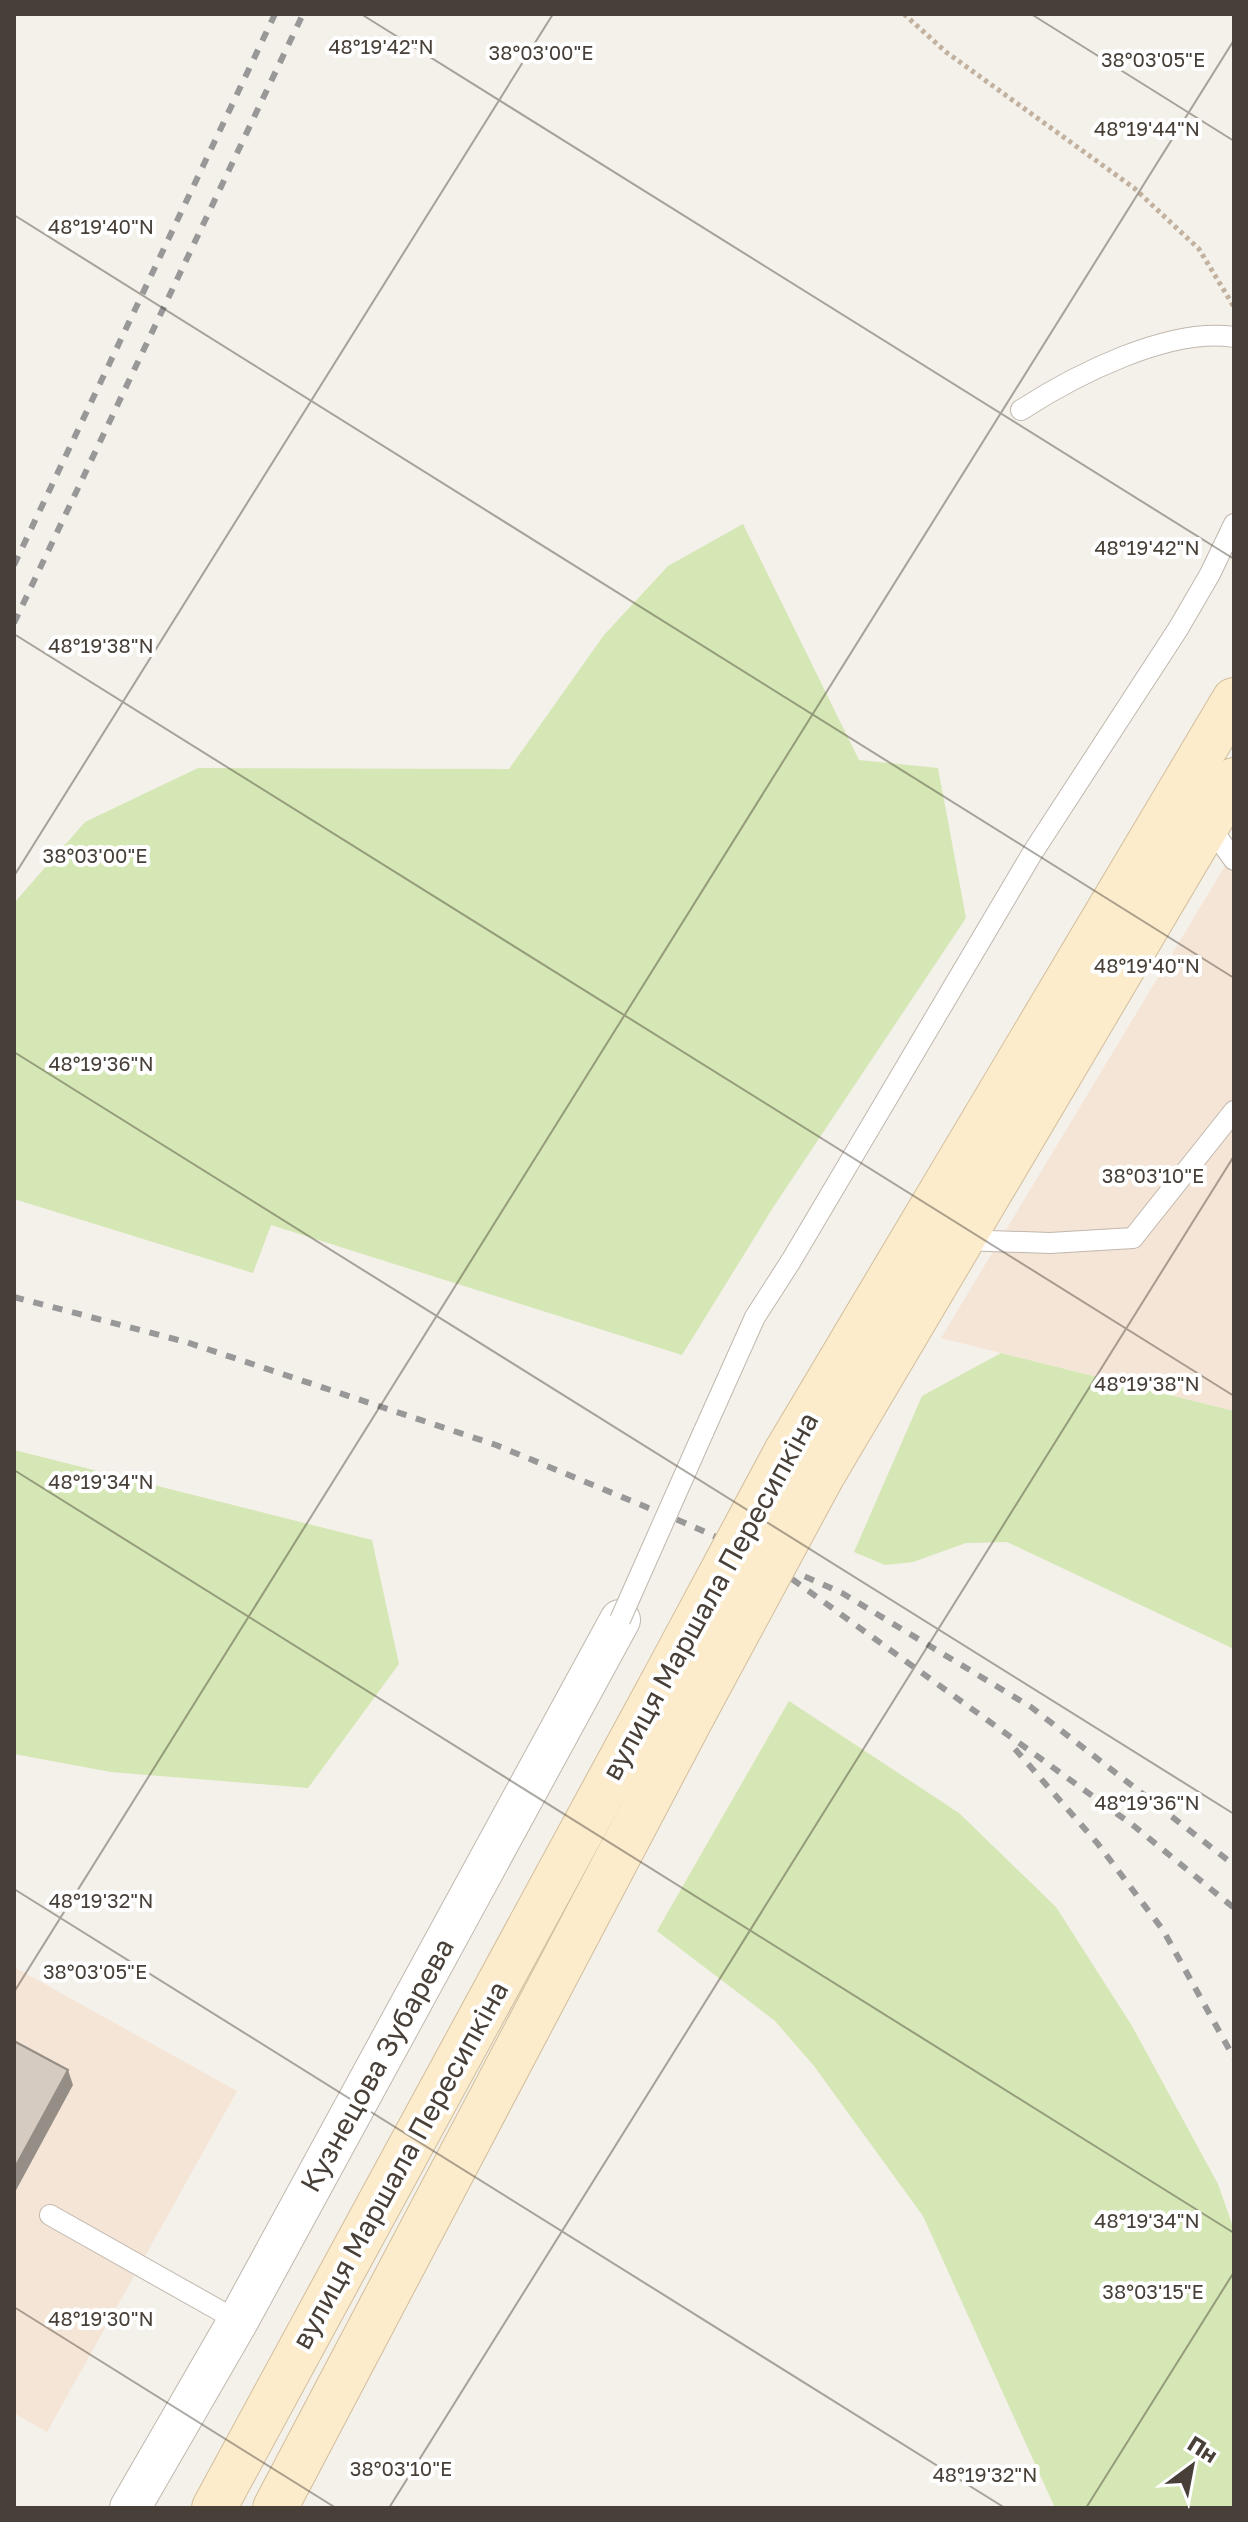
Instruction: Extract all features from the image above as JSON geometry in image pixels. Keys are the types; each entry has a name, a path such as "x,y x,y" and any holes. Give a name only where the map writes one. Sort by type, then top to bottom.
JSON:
{"main road":[{"name":"вулиця Маршала Пересипкіна","path":"214,2508 786,1452 1234,700"},
{"name":"вулиця Маршала Пересипкіна","path":"275,2508 822,1476 1234,780"}],"street":[{"name":"Кузнецова Зубарева","path":"130,2508 238,2321 620,1620"}],"lane":[{"path":"1021,410 1053,389 1139,352 1185,338 1214,334 1234,337"},
{"path":"620,1620 755,1317 1033,852 1178,629 1234,524"},
{"path":"1208,824 1234,860"},
{"path":"961,1240 1050,1243 1133,1238 1234,1111"},
{"path":"50,2215 238,2321"}],"path":[{"path":"904,14 946,52 1134,188 1199,249 1234,307"}],"shaded area":[{"path":"1234,851 1234,1411 941,1338"},
{"path":"14,1967 237,2091 47,2432 14,2413"}],"green space":[{"path":"743,524 859,760 938,768 966,918 774,1206 682,1355 271,1225 253,1273 14,1199 14,903 85,822 198,768 509,769 604,635 668,566"},
{"path":"1001,1353 1234,1411 1234,1649 1007,1542 966,1543 913,1562 885,1565 854,1552 922,1396"},
{"path":"14,1450 372,1540 399,1664 308,1788 111,1772 14,1754"},
{"path":"789,1701 959,1813 1056,1907 1132,2026 1218,2184 1234,2230 1234,2508 1055,2508 923,2216 814,2066 775,2021 657,1931"}],"building":[{"path":"14,2041 68,2070 14,2169"}],"railway":[{"path":"14,565 275,14"},
{"path":"14,623 303,14"},
{"path":"14,1297 186,1342 496,1445 685,1523 842,1593 1031,1707 1234,1865"},
{"path":"792,1579 1134,1826 1234,1908"},
{"path":"1015,1749 1098,1844 1163,1930 1234,2058"}]}
